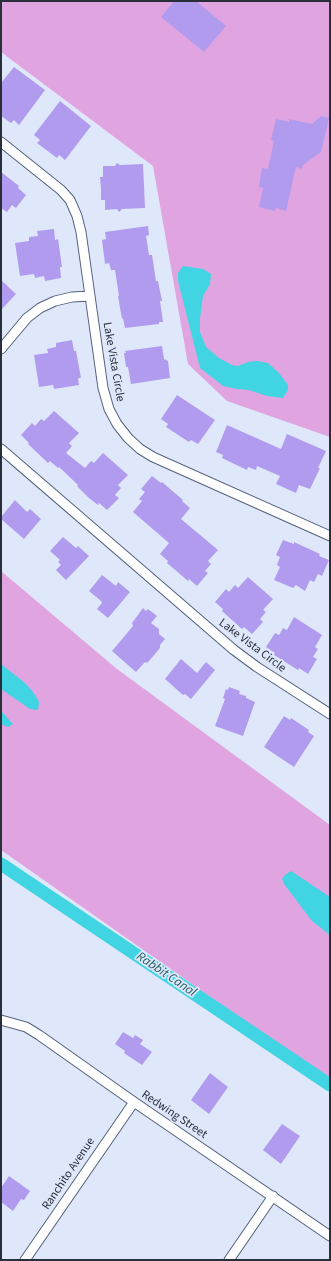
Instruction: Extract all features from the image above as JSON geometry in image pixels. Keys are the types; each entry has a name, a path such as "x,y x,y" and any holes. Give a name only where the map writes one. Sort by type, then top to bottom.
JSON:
{"street":[{"name":"Lake Vista Circle","path":"1,142 61,190 70,200 77,216 81,232 103,388 109,410 117,424 128,438 140,449 153,457 330,536"},
{"path":"1,348 27,318 40,308 55,301 72,297 90,296"},
{"name":"Lake Vista Circle","path":"1,449 234,650 257,667 330,714"},
{"name":"Redwing Street","path":"1,1020 26,1028 330,1236"},
{"name":"Ranchito Avenue","path":"25,1260 134,1102"},
{"path":"229,1260 273,1196"}],"shaded area":[{"path":"1,1 330,1 330,437 227,401 188,364 153,166 1,52"},
{"path":"1,571 117,669 330,825 330,1081 1,850"}],"water":[{"path":"183,266 203,269 211,274 210,284 203,296 200,318 200,332 206,347 219,358 232,365 238,366 248,362 257,361 268,363 279,373 288,385 288,390 283,398 223,386 200,368 178,281 178,273"},
{"path":"1,664 25,683 33,692 39,702 38,710 30,709 1,689"},
{"path":"1,711 13,724 8,727 1,724"},
{"path":"291,871 330,897 330,935 312,921 284,884 282,879"}],"building":[{"path":"174,1 196,1 226,26 204,52 161,17"},
{"path":"14,67 45,90 19,125 14,120 11,123 1,116 1,83"},
{"path":"60,101 91,126 65,160 59,155 57,158 37,143 40,140 34,135"},
{"path":"321,116 329,118 321,152 303,165 302,169 296,167 286,211 276,208 275,211 259,207 263,188 259,187 262,168 268,169 274,141 271,140 276,119 289,122 289,119 312,124"},
{"path":"117,163 120,165 143,164 145,208 122,209 119,212 117,209 105,210 105,200 101,200 100,177 103,177 103,166 115,166"},
{"path":"1,172 19,186 18,188 26,195 16,208 12,205 7,212 1,208"},
{"path":"148,226 149,235 146,236 149,255 152,255 156,281 158,281 162,301 160,301 163,322 159,322 159,324 125,328 118,296 115,270 111,270 109,263 105,264 102,240 106,239 105,232"},
{"path":"54,229 55,240 58,239 62,267 60,267 61,278 45,281 44,276 35,278 34,274 20,276 15,243 29,241 29,237 38,236 37,231"},
{"path":"1,280 16,294 1,310"},
{"path":"72,340 74,351 76,351 81,378 78,378 79,385 54,389 53,385 39,387 34,355 48,353 47,349 56,347 56,343"},
{"path":"162,346 164,359 168,361 170,378 131,384 128,367 126,367 125,351"},
{"path":"177,395 215,420 198,444 191,440 189,442 166,427 168,424 161,419"},
{"path":"54,411 79,433 69,443 72,446 66,453 85,468 91,461 94,463 103,453 128,475 118,485 121,488 115,495 119,498 107,510 99,503 98,505 89,498 59,467 58,468 50,461 48,463 28,444 29,443 21,435 32,423 35,426 41,419 44,421"},
{"path":"227,425 281,449 287,434 326,451 310,489 299,485 296,493 276,484 280,476 257,466 256,470 248,467 247,470 222,458 223,455 216,452"},
{"path":"152,476 161,483 162,482 183,500 182,501 190,508 181,519 218,550 208,561 211,564 205,571 208,573 197,586 189,579 188,581 167,563 168,561 160,554 169,543 133,512 142,501 139,499 145,492 141,489"},
{"path":"15,500 27,512 30,509 41,519 24,539 1,519"},
{"path":"63,537 76,548 78,546 89,556 66,580 56,570 61,565 58,562 60,560 50,551"},
{"path":"283,540 294,544 294,542 320,554 319,556 329,560 322,576 318,574 314,582 310,580 305,591 296,585 293,588 274,580 280,567 277,565 280,557 276,555"},
{"path":"102,575 116,586 118,582 130,592 108,618 97,609 102,603 101,601 89,591"},
{"path":"248,577 273,599 263,610 266,612 260,619 263,622 252,634 244,627 242,629 222,611 223,609 215,602 226,589 229,592 235,585 238,588"},
{"path":"143,608 146,611 148,609 157,616 151,623 159,629 159,634 165,639 160,645 160,648 149,661 147,663 145,662 136,672 112,651 133,626 132,623"},
{"path":"294,617 322,635 315,647 318,649 313,657 317,659 308,674 299,668 298,670 274,655 275,653 266,647 275,633 279,635 283,628 287,630"},
{"path":"181,659 197,673 206,662 215,670 191,699 185,694 183,695 165,679"},
{"path":"229,687 240,691 239,694 246,696 246,698 255,702 243,736 215,726 225,699 223,698 226,689 228,690"},
{"path":"284,716 290,720 291,718 309,730 308,732 314,736 294,767 264,747"},
{"path":"123,1032 133,1038 135,1035 143,1040 140,1044 152,1052 142,1065 124,1053 125,1051 115,1044"},
{"path":"210,1073 228,1087 209,1114 191,1100"},
{"path":"282,1124 300,1136 281,1164 263,1150"},
{"path":"9,1176 30,1191 24,1200 21,1199 13,1211 1,1202 1,1188"}],"waterway":[{"name":"Rabbit Canal","path":"1,864 330,1085"}]}
